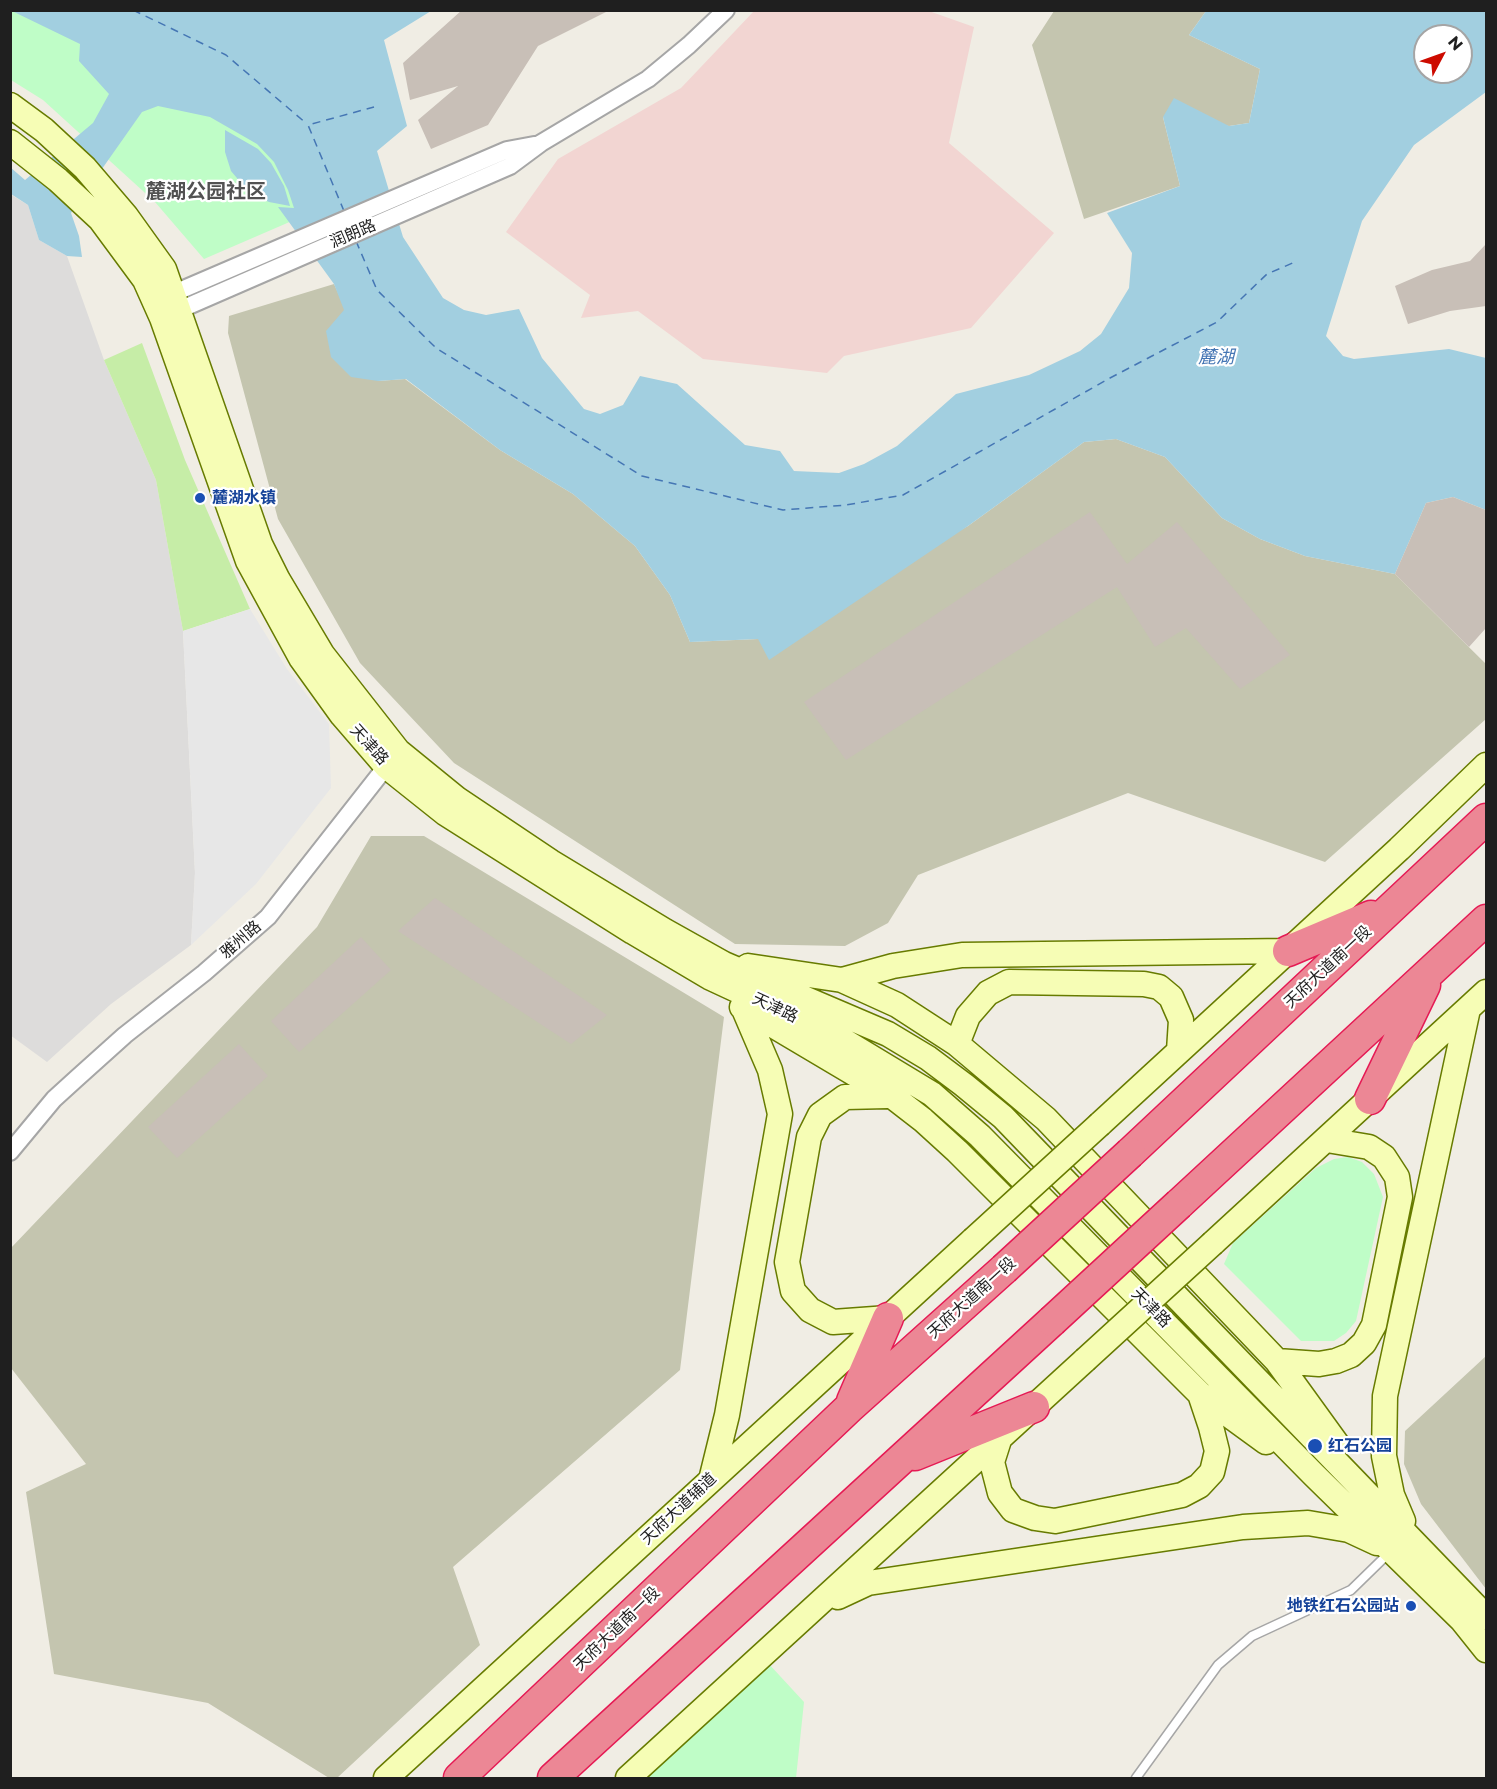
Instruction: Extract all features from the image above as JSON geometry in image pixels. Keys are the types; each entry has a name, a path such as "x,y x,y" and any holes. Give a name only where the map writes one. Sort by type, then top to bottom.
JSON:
{"highway":[{"name":"天府大道南一段","path":"459,1779 849,1408 1130,1153 1486,819"},
{"path":"1288,951 1390,908"},
{"path":"553,1779 1486,920"},
{"path":"1370,1099 1433,969"},
{"path":"849,1408 888,1318"},
{"path":"898,1461 1034,1407"}],"street":[{"name":"润朗路","path":"244,272 467,186 510,165 541,143 648,79 726,10"},
{"path":"10,105 44,130 85,168 126,216 164,269 167,305"},
{"path":"10,142 58,180 100,219 145,280 167,305"},
{"name":"润朗路","path":"167,305 244,272 507,150 541,143"},
{"name":"天津路","path":"167,305 245,506 278,580 392,759 457,799 658,936 836,1036 932,1094 980,1136 1314,1475 1401,1542 1486,1617"},
{"name":"雅州路","path":"10,1152 54,1100 125,1035 204,973 268,917 392,759"},
{"name":"天府大道辅道","path":"386,1779 1399,849 1486,765"},
{"path":"842,980 893,966 962,955 1288,951"},
{"path":"717,970 796,972 842,980 897,1005 957,1044 1046,1119 1277,1361 1379,1504"},
{"path":"711,1480 727,1415 780,1114 770,1070 743,1007 717,970"},
{"name":"天津路","path":"717,970 888,1034 928,1058 1003,1117 1379,1504 1401,1542 1486,1650"},
{"path":"957,1044 968,1016 988,993 1009,982 1144,984 1159,987 1171,997 1181,1020 1179,1051"},
{"path":"628,1779 1486,992"},
{"path":"743,1007 892,1096 957,1151 1200,1394 1314,1475"},
{"path":"816,1607 868,1583 1243,1527 1308,1523 1401,1542 1384,1456 1385,1396 1468,1009"},
{"path":"888,1318 833,1322 810,1310 794,1291 787,1262 809,1137 820,1115 845,1097 892,1096"},
{"path":"1277,1361 1319,1364 1336,1361 1351,1354 1364,1343 1374,1324 1400,1197 1397,1177 1384,1157 1369,1147 1327,1140"},
{"path":"999,1440 992,1462 1000,1493 1013,1510 1035,1518 1055,1521 1182,1495 1199,1486 1212,1472 1216,1451 1212,1427 1200,1394"}],"lane":[{"path":"1136,1779 1218,1665 1252,1636 1351,1590 1401,1542"}],"shaded area":[{"path":"926,10 974,27 949,143 1054,233 971,328 844,356 827,373 703,359 638,311 581,318 590,295 506,232 558,159 681,88 754,11"},
{"path":"1054,11 1206,11 1189,35 1260,69 1249,123 1229,126 1163,117 1180,186 1084,219 1032,45"},
{"path":"10,194 28,205 39,240 67,256 104,360 156,480 183,631 195,873 191,945 111,1004 47,1062 10,1035"},
{"path":"334,284 378,381 405,379 500,450 573,494 635,546 670,595 690,642 758,639 968,526 1084,442 1116,439 1165,457 1222,518 1260,539 1305,556 1395,574 1486,664 1486,719 1325,862 1128,793 918,875 888,923 845,946 735,944 454,763 360,663 278,519 228,333 229,316"},
{"path":"250,609 287,669 329,724 331,788 256,884 191,945 195,873 183,631"},
{"path":"371,836 424,836 724,1017 680,1370 453,1567 480,1645 337,1778 329,1778 208,1703 54,1674 26,1492 86,1464 11,1368 10,1249 317,927"},
{"path":"1486,1356 1486,1589 1421,1504 1404,1464 1405,1431"}],"green space":[{"path":"10,11 45,11 271,139 315,211 204,259 155,202 43,100 11,80"},
{"path":"142,343 185,460 250,609 183,631 156,480 104,360"},
{"path":"1348,1157 1362,1162 1374,1174 1383,1197 1356,1321 1346,1333 1334,1341 1301,1341 1224,1264 1233,1243 1316,1168 1334,1159"},
{"path":"768,1663 804,1702 796,1778 642,1778"}],"water":[{"name":"麓湖","path":"12,11 431,11 384,40 407,126 377,151 403,237 443,298 464,310 486,315 519,309 542,358 584,409 600,414 623,405 640,376 677,384 745,445 780,451 794,471 839,473 864,464 897,446 956,394 1029,375 1080,351 1101,334 1129,288 1132,253 1107,213 1180,186 1163,117 1174,98 1229,126 1249,123 1260,69 1189,35 1206,11 1486,11 1486,92 1414,145 1362,221 1326,336 1343,356 1354,359 1449,349 1486,358 1486,510 1453,497 1426,503 1395,574 1305,556 1260,539 1222,518 1165,457 1116,439 1084,442 968,526 769,660 758,639 690,642 670,595 635,546 573,494 500,450 406,379 378,381 351,377 331,357 326,331 344,310 334,284 278,207 294,208 274,162 257,144 210,117 158,106 142,112 71,213 79,236 82,257 67,256 39,240 28,205 11,194 10,167 25,180 93,123 109,94 79,61 80,44"},
{"path":"225,130 258,149 271,163 284,186 290,206 269,202 252,194 242,184 231,171 225,152"}],"building":[{"path":"462,10 610,10 538,46 488,125 431,149 418,120 458,86 410,100 403,63"},
{"path":"1486,244 1486,306 1450,311 1408,324 1395,286 1432,270 1470,261"},
{"path":"1453,497 1486,510 1486,628 1469,647 1395,574 1426,503"},
{"path":"1090,512 1127,564 1177,522 1290,655 1240,689 1186,628 1155,647 1117,587 846,760 804,702"},
{"path":"435,898 607,1015 571,1044 398,931"},
{"path":"361,937 391,970 299,1052 271,1021"},
{"path":"239,1044 268,1076 177,1158 148,1127"}],"ferry route":[{"path":"133,10 226,55 307,124"},
{"path":"344,211 308,125 374,107"},
{"path":"356,241 377,290 436,348 642,476 783,510 846,505 903,495 1110,378 1217,322 1267,274 1295,262"}],"place":[{"name":"麓湖水镇","path":"200,498"},
{"name":"红石公园","path":"1315,1446"},
{"name":"地铁红石公园站","path":"1411,1606"}],"district":[{"name":"麓湖公园社区","path":"206,192"}]}
